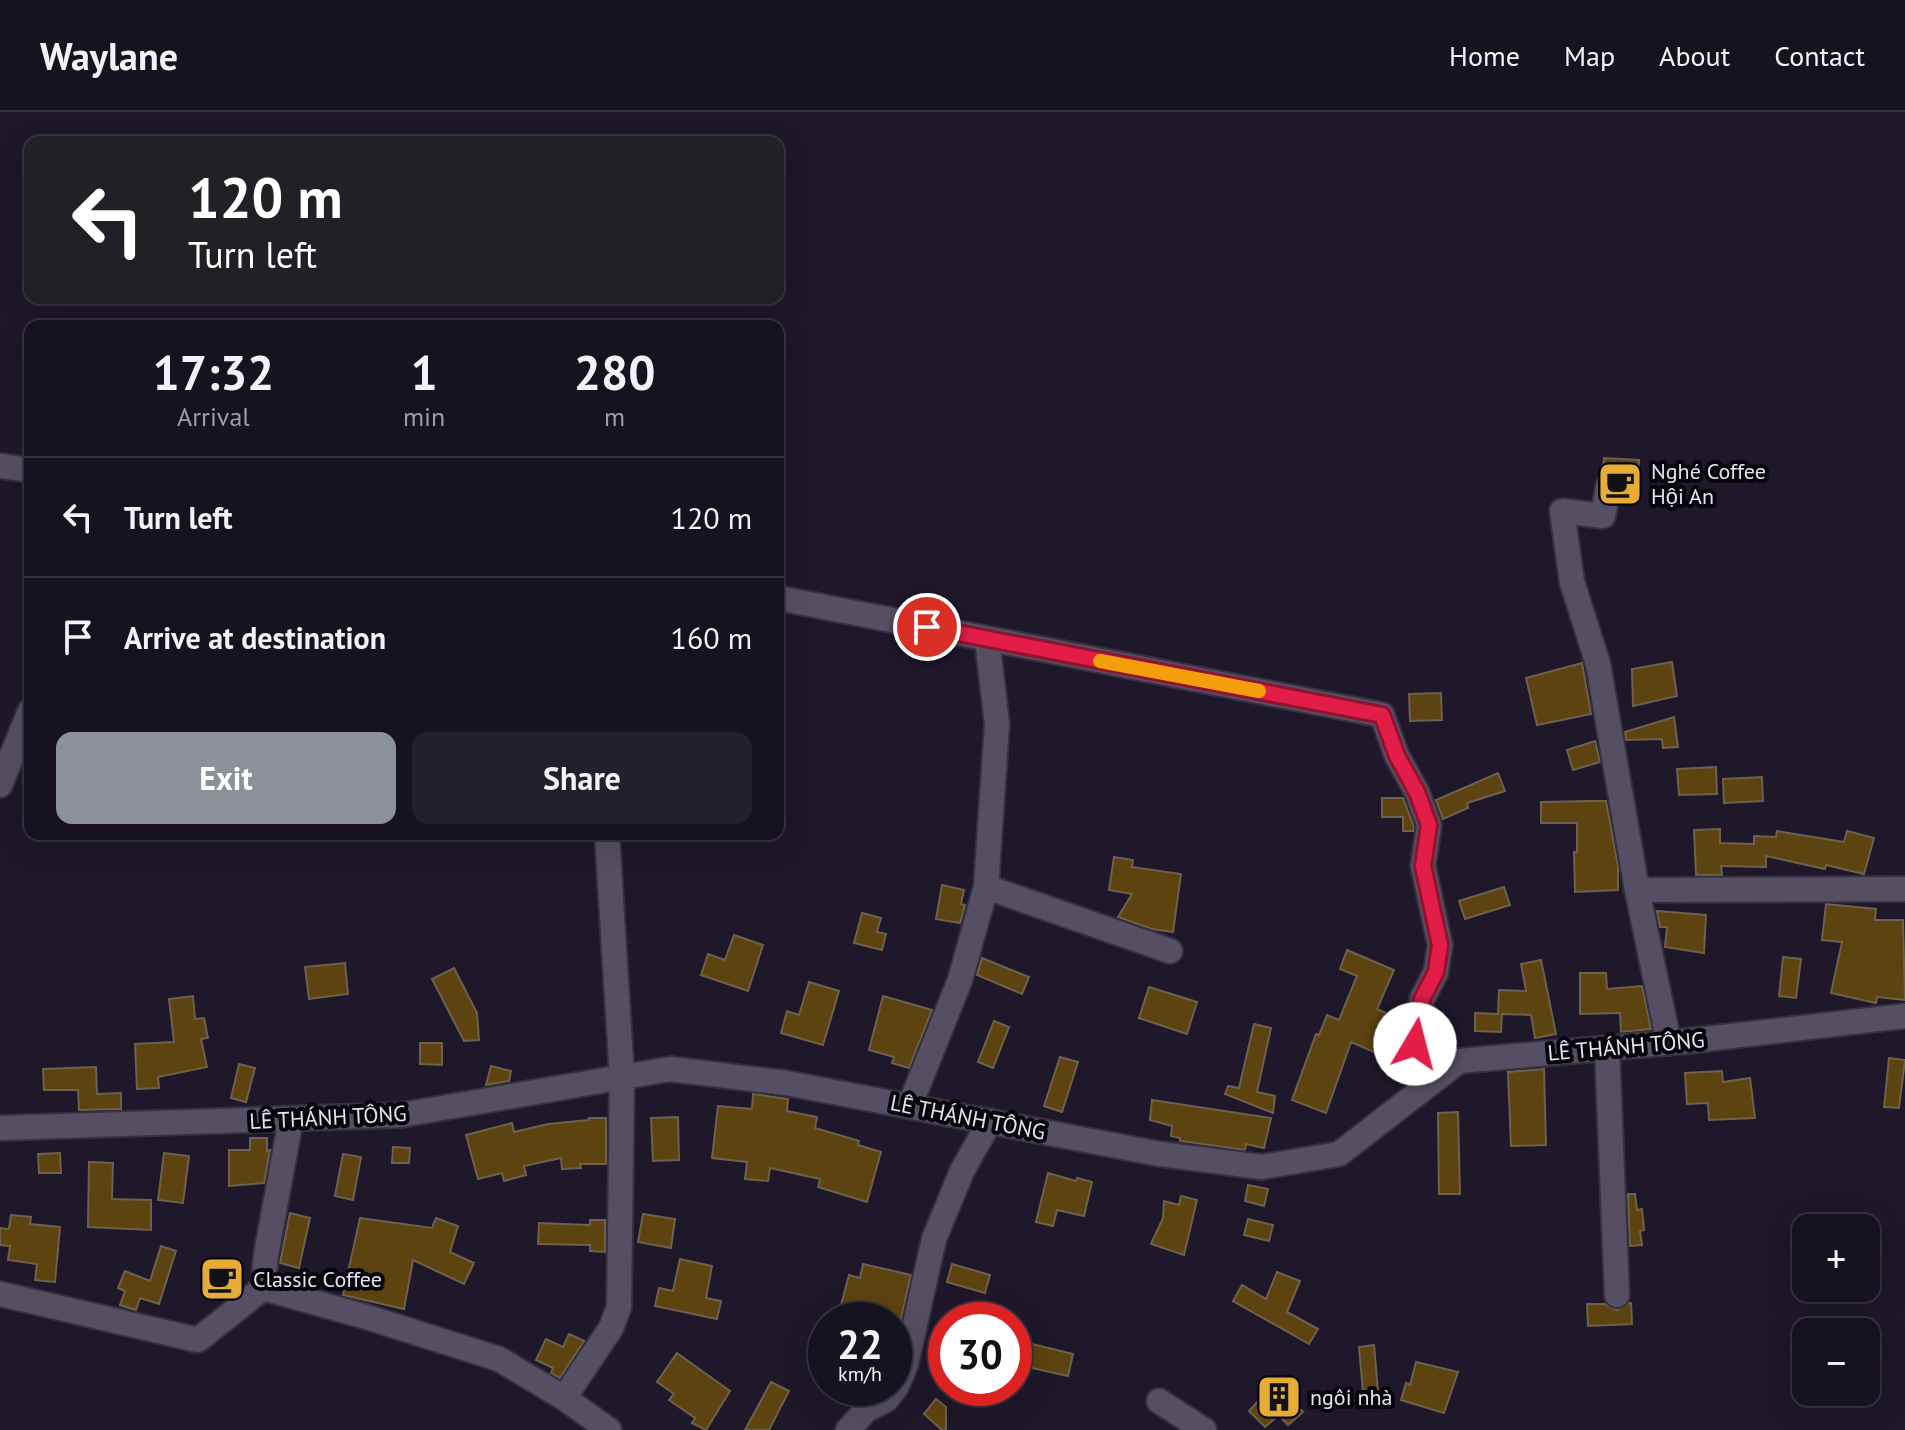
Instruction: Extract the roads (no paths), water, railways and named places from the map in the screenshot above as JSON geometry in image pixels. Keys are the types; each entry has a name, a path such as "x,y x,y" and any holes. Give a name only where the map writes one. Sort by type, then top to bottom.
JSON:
{"street":[{"path":"0,466 24,469"},
{"path":"1623,483 1608,487 1603,516 1562,511 1572,582 1598,664 1637,890 1669,1043"},
{"path":"784,599 1382,715 1429,825 1423,866 1440,945 1436,972 1422,999 1418,1025 1413,1063 1420,1090"},
{"path":"910,1105 960,980 986,887 997,724 987,639"},
{"path":"0,785 24,726"},
{"path":"564,1398 611,1328 619,1307 622,1078 607,840"},
{"path":"986,887 1170,951"},
{"path":"1637,890 1905,889"},
{"name":"LÊ THÁNH TÔNG","path":"0,1128 401,1115 670,1069 786,1083 1160,1154 1262,1167 1339,1154 1459,1061 1669,1043 1905,1016"},
{"path":"1607,1048 1617,1295"},
{"path":"0,1294 198,1340 263,1288 266,1255 291,1119"},
{"path":"848,1430 866,1410 887,1399 897,1386 906,1364 934,1239 962,1171 990,1121"},
{"path":"263,1288 499,1359 564,1398 609,1430"},
{"path":"1159,1401 1204,1430"}],"place":[{"name":"Nghé Coffee Hội An","path":"1620,484"},
{"name":"Classic Coffee","path":"222,1279"},
{"name":"ngôi nhà","path":"1279,1397"}]}
